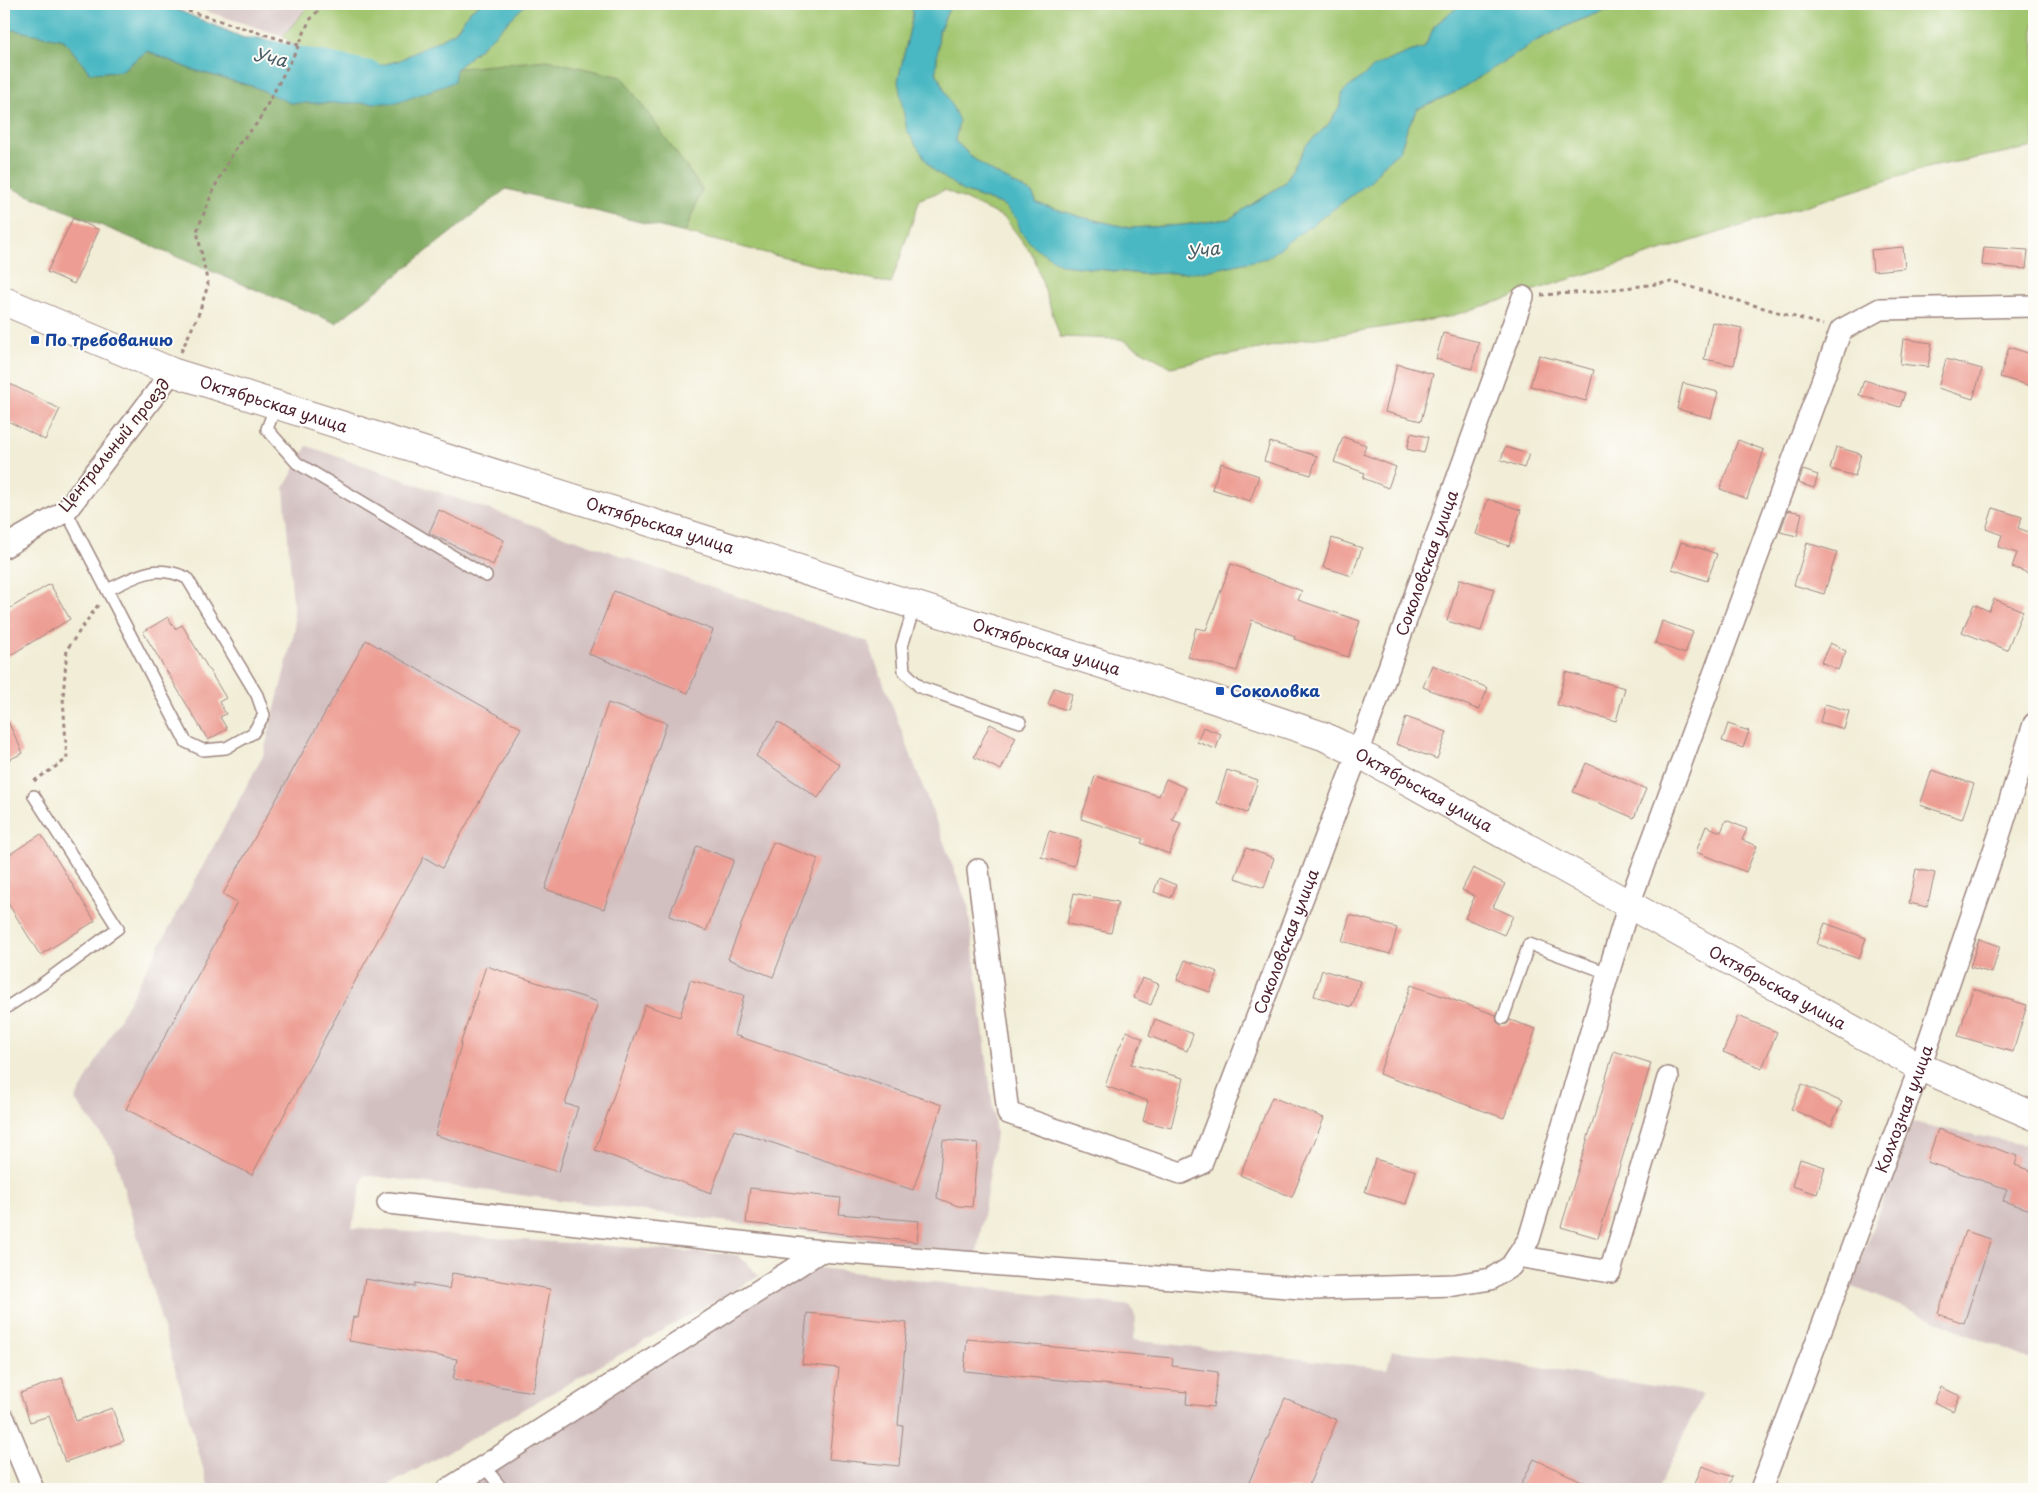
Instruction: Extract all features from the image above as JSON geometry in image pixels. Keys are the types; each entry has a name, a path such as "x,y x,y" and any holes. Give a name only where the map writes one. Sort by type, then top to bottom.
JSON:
{"street":[{"name":"Соколовская улица","path":"978,870 1008,1113 1180,1173 1201,1164 1358,753 1523,297"},
{"name":"Октябрьская улица","path":"4,301 172,372 915,605 1323,736 1358,753 1920,1066 2034,1116"},
{"path":"388,1203 821,1251 1314,1289 1456,1285 1491,1279 1511,1266 1529,1239 1629,904 1841,330 1880,309 2034,306"},
{"name":"Центральный проезд","path":"4,546 66,511 172,372"},
{"name":"Колхозная улица","path":"1761,1489 1920,1066 1999,836 2034,724"},
{"path":"1518,1256 1610,1272 1668,1078"},
{"path":"448,1489 821,1251"},
{"path":"4,1419 33,1489"}],"lane":[{"path":"276,405 266,429 297,462 486,576"},
{"path":"66,511 107,590 186,742 203,750 226,748 253,733 264,715 257,696 187,578 171,571 144,572 107,590"},
{"path":"915,605 902,646 904,671 920,688 1020,722"},
{"path":"4,1009 41,985 118,928 34,796"},
{"path":"1503,1018 1529,944 1608,973"},
{"path":"484,1466 502,1489"}],"path":[{"path":"164,4 299,45"},
{"path":"172,372 187,335 199,313 208,286 197,231 214,188 237,146 258,122 299,45 309,22 324,4"},
{"path":"1523,297 1550,293 1591,292 1673,282 1841,330"},
{"path":"34,796 27,785 67,759 63,698 67,649 107,590"}],"shaded area":[{"path":"184,4 310,4 283,36"},
{"path":"307,446 868,642 968,906 996,1134 977,1254 364,1175 352,1228 738,1255 759,1276 382,1489 209,1489 113,1150 75,1100 263,756 295,629 284,488"},
{"path":"1911,1122 2034,1147 2034,1361 1851,1286"},
{"path":"811,1267 1131,1306 1136,1319 1133,1340 1387,1369 1392,1351 1485,1359 1703,1394 1658,1489 462,1489"}],"green space":[{"path":"310,4 480,4 470,11 455,32 398,61 373,67 319,69 283,36"},
{"path":"526,4 912,4 913,15 898,81 963,191 1003,205 1016,218 1021,232 1062,265 1141,274 1202,272 1302,232 1370,182 1383,165 1400,151 1407,129 1417,109 1454,93 1538,40 1573,23 1622,4 2034,4 2034,147 1930,167 1448,317 1298,341 1171,367 1121,339 1060,337 1034,257 1005,218 945,190 920,199 891,284 685,233 702,189 456,69"},
{"path":"951,4 1497,4 1494,6 1459,6 1435,25 1424,48 1409,52 1343,92 1340,106 1328,125 1307,144 1285,183 1229,219 1183,225 1130,228 1081,217 1037,203 1032,193 996,174 974,159 955,141 958,121 936,72 939,31"},
{"path":"4,28 64,40 90,73 121,71 147,51 190,69 255,87 547,60 622,77 702,189 685,233 506,189 336,323 4,185"}],"water":[{"path":"4,4 158,4 180,11 244,38 258,38 290,45 319,69 373,67 398,61 455,32 470,11 480,4 526,4 456,69 454,82 397,103 290,103 255,87 190,69 147,51 121,71 90,73 64,40 4,28"},
{"path":"912,4 951,4 939,31 936,72 959,121 955,141 974,159 996,174 1032,193 1037,203 1081,217 1130,228 1183,225 1229,219 1285,183 1307,144 1328,125 1340,106 1343,92 1377,65 1424,48 1435,25 1459,6 1494,6 1497,4 1622,4 1573,23 1538,40 1454,93 1417,109 1407,129 1400,151 1383,165 1370,182 1267,258 1202,272 1141,274 1062,265 1034,247 1021,232 1016,218 1003,205 963,191 932,169 907,131 898,81 913,15"}],"building":[{"path":"73,218 99,230 74,284 47,272"},
{"path":"1903,247 1905,268 1873,271 1871,250"},
{"path":"1984,247 2028,250 2026,269 1982,265"},
{"path":"1712,322 1742,328 1734,365 1704,359"},
{"path":"1443,333 1479,342 1472,369 1436,359"},
{"path":"1903,339 1932,343 1928,367 1900,364"},
{"path":"2009,347 2034,355 2034,374 2031,386 2000,377"},
{"path":"1539,355 1594,370 1586,401 1530,386"},
{"path":"1946,359 1982,369 1973,399 1938,388"},
{"path":"1397,364 1433,374 1421,421 1385,412"},
{"path":"1864,380 1905,393 1900,407 1859,395"},
{"path":"4,381 60,409 45,440 4,419"},
{"path":"1683,383 1718,392 1711,418 1677,409"},
{"path":"1411,433 1428,437 1424,453 1407,449"},
{"path":"1343,437 1366,445 1363,454 1396,467 1388,488 1363,478 1365,473 1334,462"},
{"path":"1738,440 1764,450 1747,499 1720,489"},
{"path":"1270,442 1317,456 1311,475 1264,461"},
{"path":"1505,447 1529,454 1524,468 1501,460"},
{"path":"1836,447 1861,454 1855,476 1830,469"},
{"path":"1221,463 1259,476 1250,501 1212,489"},
{"path":"1803,470 1818,475 1814,488 1798,483"},
{"path":"1488,499 1521,510 1509,546 1476,534"},
{"path":"1993,508 2022,517 2018,528 2034,534 2034,575 2012,567 2017,553 1998,547 2002,535 1986,529"},
{"path":"439,510 504,540 493,565 429,533"},
{"path":"1788,510 1802,513 1797,536 1780,532"},
{"path":"1332,538 1362,548 1352,576 1323,567"},
{"path":"1681,542 1717,554 1707,581 1672,569"},
{"path":"1807,543 1837,552 1824,594 1794,585"},
{"path":"1231,564 1302,591 1298,600 1360,621 1348,657 1294,639 1295,636 1252,620 1237,671 1188,657 1196,628 1206,630"},
{"path":"1460,579 1494,589 1481,631 1447,621"},
{"path":"50,584 70,619 4,659 4,612"},
{"path":"614,591 713,630 688,693 589,654"},
{"path":"1994,599 2023,611 2007,650 1962,632 1974,604 1989,611"},
{"path":"168,617 175,629 182,625 226,698 219,702 226,714 220,717 227,729 208,740 143,632"},
{"path":"1662,621 1693,632 1685,654 1655,643"},
{"path":"366,640 521,728 442,868 424,857 361,970 252,1175 126,1109 237,902 223,894"},
{"path":"1830,643 1846,651 1838,670 1821,662"},
{"path":"1432,665 1488,688 1479,710 1423,687"},
{"path":"1566,672 1625,688 1616,721 1557,705"},
{"path":"1054,688 1072,694 1067,710 1048,704"},
{"path":"608,703 667,723 604,909 545,889"},
{"path":"1825,704 1849,711 1844,729 1820,722"},
{"path":"4,713 23,753 4,762"},
{"path":"1406,717 1447,732 1437,759 1396,744"},
{"path":"778,722 840,765 818,798 756,756"},
{"path":"990,724 1016,737 1001,770 974,757"},
{"path":"1728,724 1749,731 1743,748 1722,741"},
{"path":"1203,727 1221,734 1216,749 1197,742"},
{"path":"1586,763 1646,789 1634,818 1573,792"},
{"path":"1227,770 1258,780 1247,813 1217,803"},
{"path":"1932,770 1974,784 1962,819 1920,805"},
{"path":"1095,776 1159,796 1166,779 1186,788 1172,820 1181,823 1169,854 1141,843 1143,839 1081,819"},
{"path":"1726,820 1747,829 1742,840 1757,846 1746,872 1696,852 1706,826 1721,832"},
{"path":"1049,831 1081,840 1074,866 1041,857"},
{"path":"41,834 95,921 40,955 4,897 4,858"},
{"path":"773,842 818,859 773,977 728,959"},
{"path":"697,846 734,860 706,931 669,916"},
{"path":"1246,848 1274,858 1264,888 1235,878"},
{"path":"1473,868 1505,884 1493,907 1513,916 1504,935 1465,918 1475,896 1462,890"},
{"path":"1916,869 1935,873 1927,907 1909,903"},
{"path":"1159,878 1176,885 1171,898 1154,892"},
{"path":"1074,893 1118,902 1111,933 1067,924"},
{"path":"1350,915 1397,928 1390,954 1342,941"},
{"path":"1825,923 1866,938 1859,959 1817,944"},
{"path":"1979,939 2000,946 1992,973 1970,967"},
{"path":"1185,960 1218,972 1210,992 1177,980"},
{"path":"486,966 598,1002 565,1104 578,1107 559,1172 435,1135 460,1045"},
{"path":"1322,970 1360,981 1352,1007 1314,996"},
{"path":"1142,978 1159,984 1151,1005 1134,998"},
{"path":"690,980 744,995 734,1035 942,1105 913,1190 734,1130 711,1193 595,1150 645,1005 680,1017"},
{"path":"1411,985 1496,1015 1497,1022 1501,1025 1507,1024 1510,1020 1536,1029 1504,1118 1379,1074"},
{"path":"1973,989 2027,1005 2013,1052 1958,1036"},
{"path":"1738,1016 1777,1032 1762,1068 1723,1052"},
{"path":"1155,1019 1193,1034 1187,1051 1149,1036"},
{"path":"1127,1031 1143,1039 1131,1064 1183,1078 1171,1128 1143,1121 1148,1101 1105,1086"},
{"path":"1614,1051 1651,1063 1598,1238 1561,1227"},
{"path":"1802,1084 1842,1102 1831,1126 1791,1109"},
{"path":"1272,1097 1324,1118 1292,1197 1240,1175"},
{"path":"1938,1129 2018,1156 2015,1165 2034,1172 2034,1211 2003,1201 2007,1189 1927,1162"},
{"path":"943,1140 978,1143 972,1207 958,1206 937,1198"},
{"path":"1375,1159 1416,1171 1406,1204 1365,1192"},
{"path":"1800,1159 1825,1167 1817,1194 1792,1186"},
{"path":"750,1188 841,1198 839,1214 919,1221 917,1242 746,1223"},
{"path":"1965,1231 1991,1239 1964,1323 1938,1314"},
{"path":"452,1273 550,1289 533,1392 453,1379 457,1359 349,1341 353,1317 358,1318 365,1279 415,1287 415,1283 449,1289"},
{"path":"807,1313 907,1323 898,1425 903,1426 899,1466 829,1459 839,1368 802,1364"},
{"path":"967,1339 1173,1358 1172,1366 1218,1372 1213,1407 1186,1404 1187,1392 964,1371"},
{"path":"62,1378 76,1421 112,1408 124,1441 65,1462 49,1416 30,1422 20,1393"},
{"path":"1941,1387 1960,1396 1953,1411 1934,1402"},
{"path":"1285,1398 1337,1420 1307,1489 1246,1489"},
{"path":"1534,1459 1599,1489 1519,1489"},
{"path":"1702,1466 1732,1477 1727,1489 1693,1489"}],"waterway":[{"name":"Уча","path":"272,58 369,78"}],"place":[{"name":"По требованию","path":"35,340"},
{"name":"Соколовка","path":"1220,691"}]}
